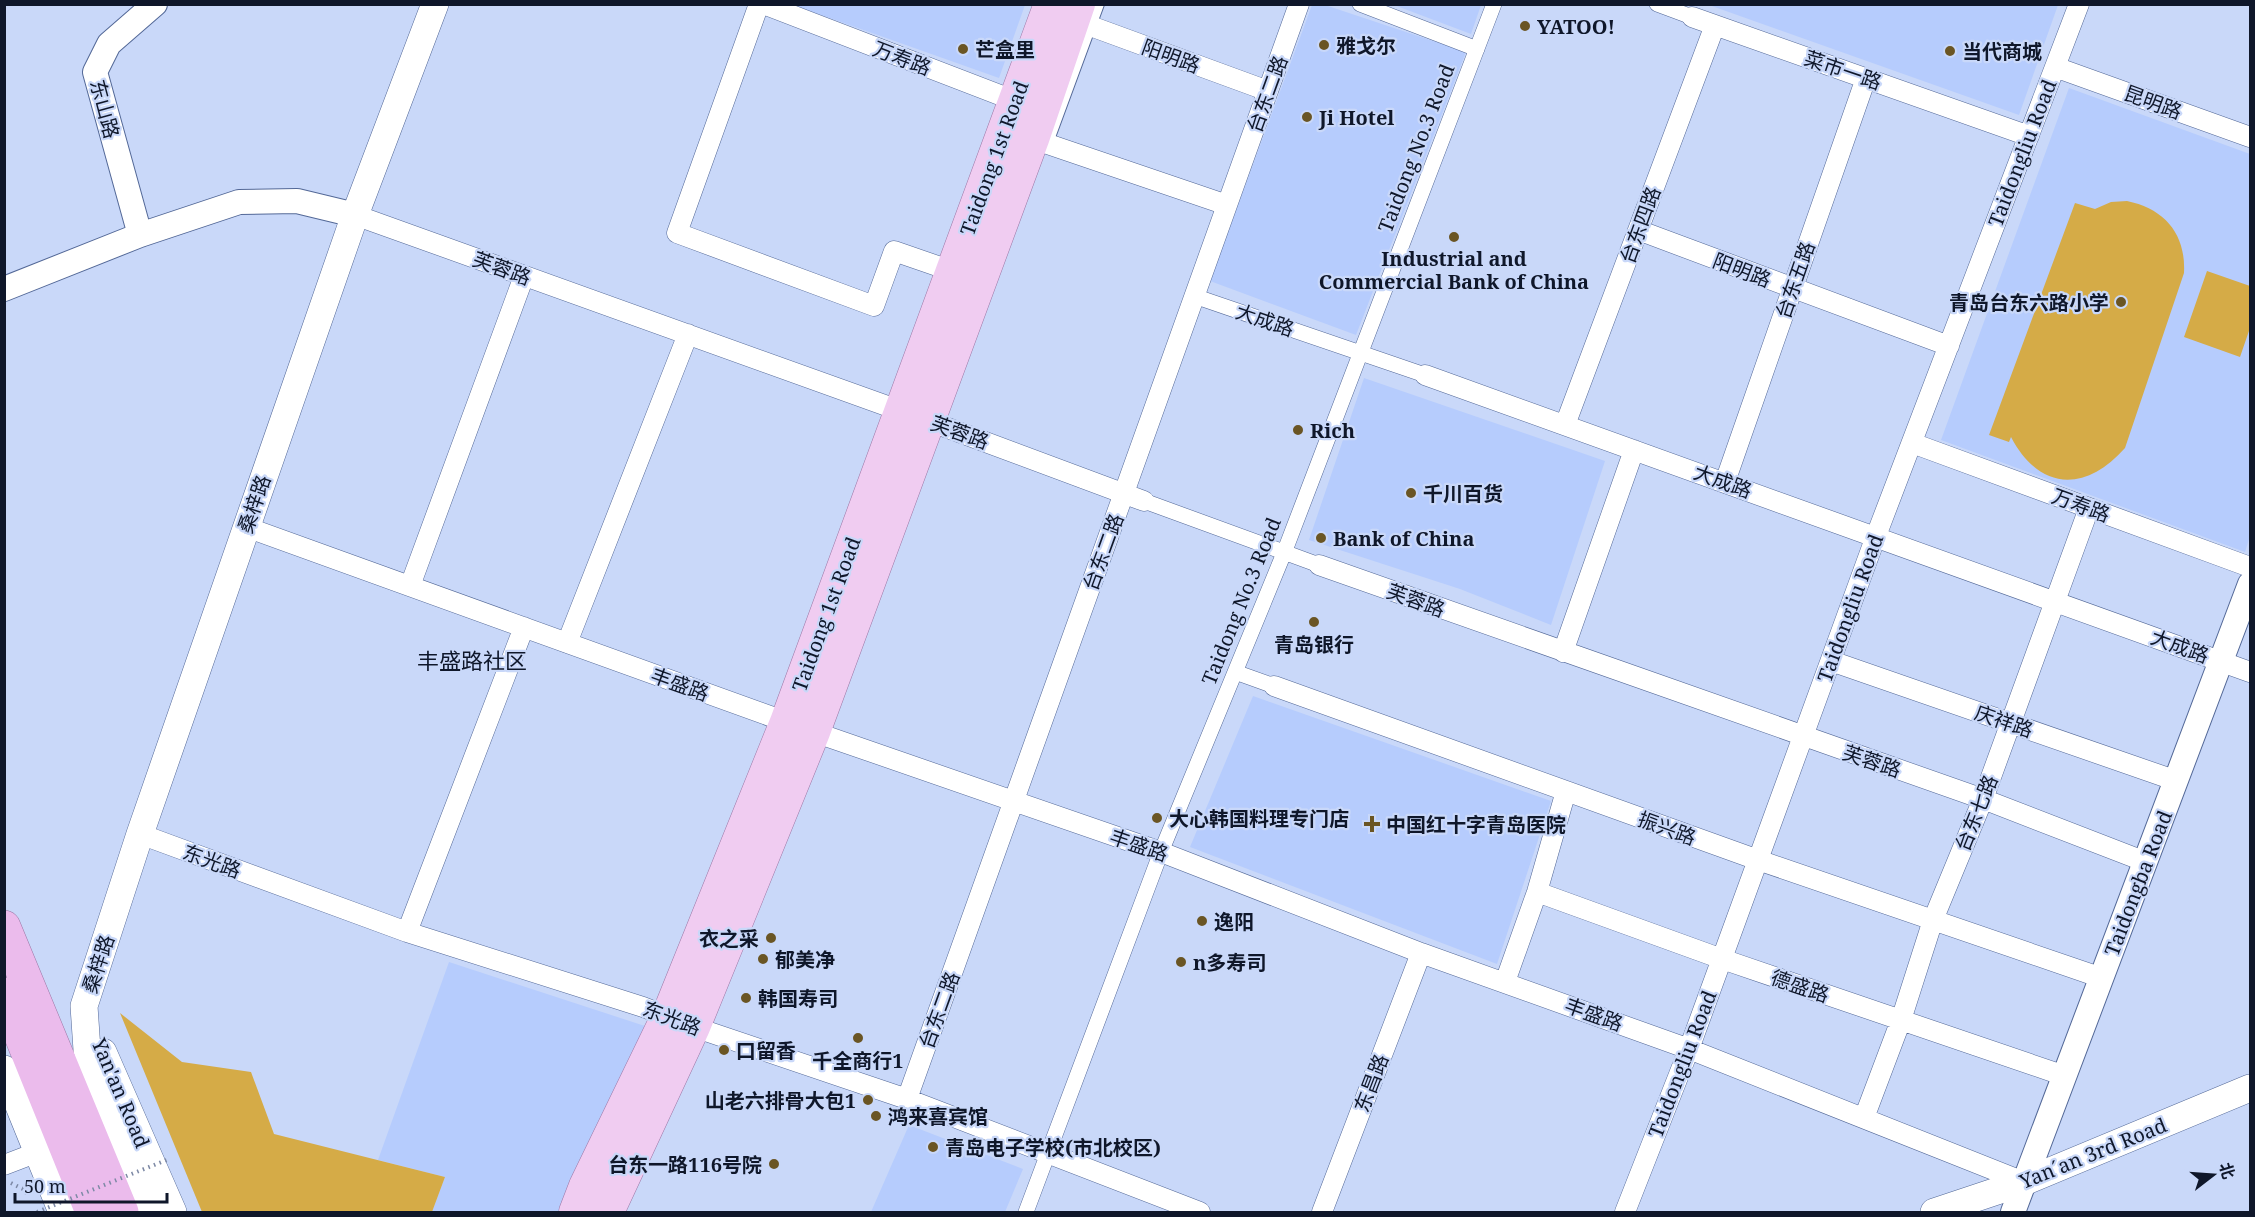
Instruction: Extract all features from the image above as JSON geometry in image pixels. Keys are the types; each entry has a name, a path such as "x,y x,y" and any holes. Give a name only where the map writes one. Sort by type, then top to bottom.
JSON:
{"highway":[{"path":"4,927 122,1212"},
{"path":"4,994 92,1212"}],"main road":[{"name":"桑梓路","path":"84,1006 140,834 355,215 435,4"},
{"name":"Taidong 1st Road","path":"608,1212 680,1022 800,727 1036,130 1079,12"},
{"name":"Taidong 1st Road","path":"924,414 952,271 1036,130"},
{"path":"84,1006 87,1050 96,1083 151,1212"},
{"name":"Yan'an Road","path":"84,1006 173,1212"},
{"name":"Taidong 1st Road","path":"575,1212 585,1185 680,1022"},
{"path":"4,1069 62,1212"},
{"name":"Yan´an 3rd Road","path":"1934,1212 2024,1182 2250,1088"}],"street":[{"name":"东山路","path":"140,235 94,72 109,44 155,4"},
{"path":"761,4 677,233 874,306 894,251 952,271"},
{"name":"万寿路","path":"761,4 1036,130 1227,205"},
{"name":"台东二路","path":"907,1099 1299,4"},
{"path":"1360,4 1477,49"},
{"name":"Taidong No.3 Road","path":"1026,1212 1161,852 1284,553 1494,4"},
{"name":"菜市一路","path":"1657,4 2029,136"},
{"name":"Taidongliu Road","path":"1625,1212 1689,1049 1876,536 2079,4"},
{"name":"阳明路","path":"1079,12 1268,92"},
{"name":"台东四路","path":"1565,425 1715,25"},
{"name":"昆明路","path":"2055,67 2250,137"},
{"name":"台东五路","path":"1725,482 1866,78"},
{"path":"4,289 140,235 239,202 297,201 355,215"},
{"name":"芙蓉路","path":"355,215 688,334 924,414 1144,501 1284,553 1983,799 2146,862"},
{"name":"阳明路","path":"1638,230 1949,346"},
{"path":"410,586 524,276"},
{"name":"大成路","path":"1194,296 1425,375 2250,672"},
{"path":"567,643 688,334"},
{"name":"万寿路","path":"1912,443 2250,567"},
{"path":"1563,652 1634,450"},
{"name":"台东七路","path":"1864,1118 1901,1020 1933,920 1983,799 2089,508"},
{"name":"丰盛路","path":"246,527 800,727 1161,852 1420,953 1689,1049 2024,1182"},
{"name":"Taidongba Road","path":"2013,1212 2250,584"},
{"path":"406,932 524,627"},
{"name":"庆祥路","path":"1831,661 2177,781"},
{"name":"振兴路","path":"1235,672 1758,860 2102,978"},
{"path":"1505,982 1537,892 1566,791"},
{"name":"东光路","path":"140,834 406,932 643,1007 680,1022 907,1099 1200,1212"},
{"name":"德盛路","path":"1537,892 1722,959 2065,1076"},
{"name":"东昌路","path":"1322,1212 1420,953"},
{"path":"4,1164 38,1152"}],"path":[{"path":"34,1206 37,1212 169,1159"},
{"path":"4,1180 23,1189 32,1199"}],"shaded area":[{"path":"1481,4 1471,34 1394,5"},
{"name":"芒盒里","path":"793,5 1025,5 999,78"},
{"path":"1312,5 1325,5 1466,52 1356,335 1210,281"},
{"name":"当代商城","path":"1709,5 2058,5 2019,115"},
{"name":"青岛台东六路小学","path":"2069,88 2250,154 2250,536 2245,552 1941,440"},
{"path":"2127,201 2152,210 2170,225 2181,246 2184,273 2125,448 2095,473 2064,480 2050,476 2036,468 2023,455 2011,437 2009,442 1989,435 2075,203 2095,209 2111,202"},
{"path":"2207,271 2250,286 2250,328 2240,357 2184,337"},
{"path":"1364,378 1605,461 1551,625 1460,589 1309,540"},
{"name":"中国红十字青岛医院","path":"1253,696 1551,801 1497,964 1190,847"},
{"path":"449,962 651,1028 571,1212 432,1212 445,1177 378,1160"},
{"path":"120,1013 182,1062 251,1072 274,1134 445,1177 432,1212 202,1212"},
{"name":"青岛电子学校(市北校区)","path":"909,1125 1023,1169 1005,1212 871,1212"}],"place":[{"name":"YATOO!","path":"1525,26"},
{"name":"雅戈尔","path":"1324,45"},
{"name":"芒盒里","path":"963,49"},
{"name":"当代商城","path":"1950,51"},
{"name":"Ji Hotel","path":"1307,117"},
{"name":"Industrial and Commercial Bank of China","path":"1454,237"},
{"name":"青岛台东六路小学","path":"2121,302"},
{"name":"Rich","path":"1298,430"},
{"name":"千川百货","path":"1411,493"},
{"name":"Bank of China","path":"1321,538"},
{"name":"青岛银行","path":"1314,622"},
{"name":"大心韩国料理专门店","path":"1157,818"},
{"name":"中国红十字青岛医院","path":"1372,824"},
{"name":"逸阳","path":"1202,921"},
{"name":"衣之采","path":"771,938"},
{"name":"郁美净","path":"763,959"},
{"name":"n多寿司","path":"1181,962"},
{"name":"韩国寿司","path":"746,998"},
{"name":"千全商行1","path":"858,1038"},
{"name":"口留香","path":"724,1050"},
{"name":"山老六排骨大包1","path":"868,1100"},
{"name":"鸿来喜宾馆","path":"876,1116"},
{"name":"青岛电子学校(市北校区)","path":"933,1147"},
{"name":"台东一路116号院","path":"774,1164"}],"district":[{"name":"丰盛路社区","path":"472,660"}]}
